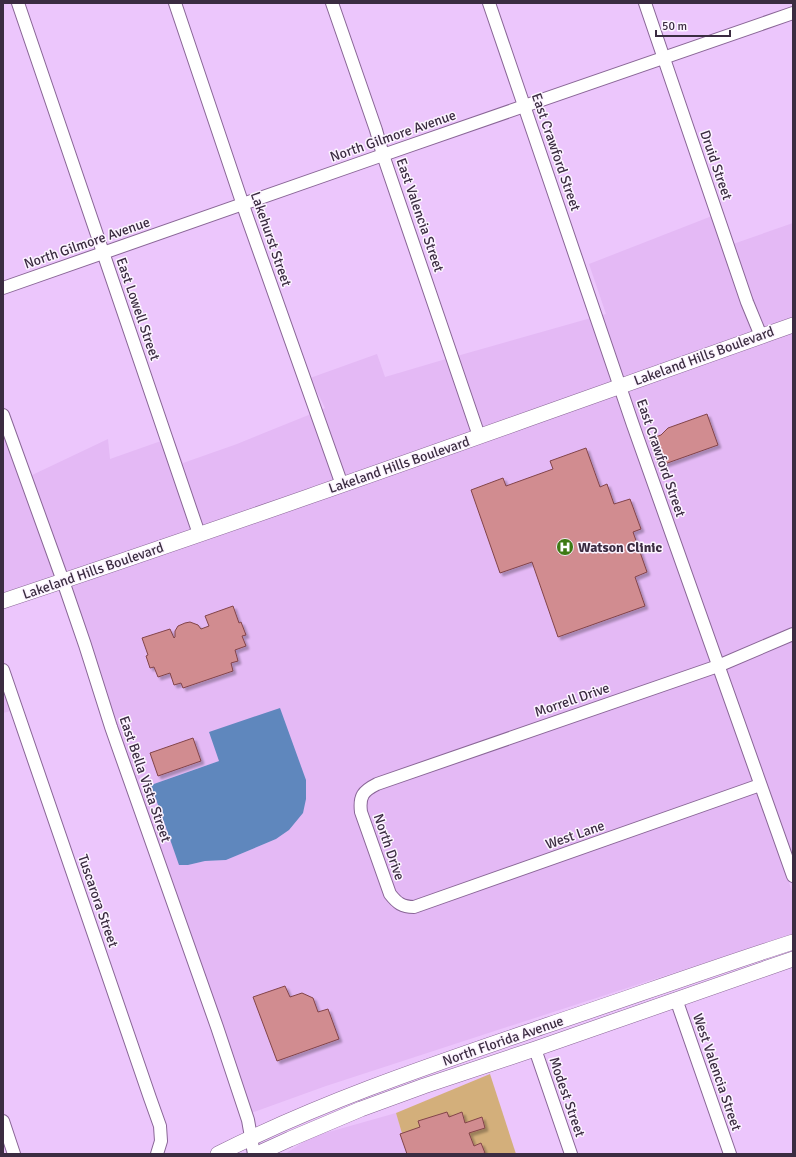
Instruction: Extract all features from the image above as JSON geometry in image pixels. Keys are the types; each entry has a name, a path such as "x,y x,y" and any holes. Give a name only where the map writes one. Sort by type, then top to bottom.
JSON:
{"main road":[{"name":"Lakeland Hills Boulevard","path":"3,601 342,485 793,325"},
{"name":"North Florida Avenue","path":"218,1154 289,1120 350,1094 629,997 793,942"},
{"path":"692,993 708,980 793,949"},
{"name":"North Florida Avenue","path":"255,1154 361,1109 424,1086 793,959"},
{"path":"535,1049 534,1044 537,1040 607,1014 629,997"}],"street":[{"name":"East Lowell Street","path":"18,3 199,534"},
{"name":"Lakehurst Street","path":"175,3 243,204 342,485"},
{"name":"East Valencia Street","path":"332,3 479,436"},
{"name":"East Crawford Street","path":"489,3 633,425 793,876"},
{"name":"Druid Street","path":"646,3 747,302 761,336"},
{"name":"North Gilmore Avenue","path":"3,288 793,13"},
{"name":"East Bella Vista Street","path":"3,415 63,581 111,727 248,1120 250,1138 255,1154"},
{"name":"Morrell Drive","path":"362,795 367,789 377,784 718,666 793,634"},
{"name":"Tuscarora Street","path":"3,670 160,1126 161,1141 157,1154"},
{"name":"West Lane","path":"400,904 407,907 414,907 760,785"},
{"name":"North Drive","path":"362,795 360,805 361,812 390,894 397,903 400,904"},
{"name":"West Valencia Street","path":"676,999 730,1154"},
{"name":"Modest Street","path":"535,1049 571,1154"},
{"path":"3,1121 14,1154"}],"shaded area":[{"path":"712,216 753,333 624,380 602,315 606,314 589,264"},
{"path":"793,223 793,319 764,329 752,300 733,244"},
{"path":"591,318 613,384 482,430 457,356"},
{"path":"793,330 793,629 722,659 627,389"},
{"path":"377,354 385,377 446,359 472,434 345,478 321,410 325,408 310,378"},
{"path":"616,393 711,663 364,784 360,790 357,790 354,797 356,798 354,806 356,814 385,897 392,907 405,912 757,792 793,894 793,934 326,1086 251,1113 116,725 70,584","holes":["219,761 289,830 276,839 226,860 205,861 188,865 151,785"]},
{"path":"311,414 335,482 203,528 172,437 183,463 237,444"},
{"path":"3,433 55,578 3,596"},
{"path":"108,439 110,459 161,441 192,531 66,575 30,476"},
{"path":"793,640 793,859 725,668"},
{"path":"715,672 753,782 413,902 401,898 395,892 367,811 367,797 379,789"},
{"path":"3,687 11,711 3,713"},
{"path":"490,1074 516,1154 408,1154 396,1113"},
{"path":"396,1113 408,1154 285,1154 311,1137"}],"water":[{"path":"280,708 306,780 306,799 303,813 289,830 276,839 226,860 205,861 188,865 179,865 151,785 219,761 209,732"}],"building":[{"path":"707,414 718,445 659,466 650,439 661,435 668,428"},
{"name":"Watson Clinic","path":"586,448 600,487 607,484 614,504 630,499 641,529 633,532 647,572 635,577 645,606 558,637 532,562 500,573 471,490 503,478 506,486 553,469 550,461"},
{"path":"233,606 239,623 241,622 246,635 242,636 246,646 235,650 238,661 231,663 233,671 183,688 181,683 174,685 170,673 158,677 154,667 150,668 146,656 148,655 142,638 170,629 174,638 175,631 178,626 190,622 198,625 201,629 209,626 205,616"},
{"path":"193,738 201,761 158,776 150,753"},
{"path":"285,986 290,997 302,993 313,998 318,1012 328,1009 339,1039 277,1061 253,997"},
{"path":"447,1112 449,1117 462,1112 465,1123 482,1117 485,1128 469,1133 474,1146 481,1143 485,1153 407,1154 400,1134 420,1127 418,1121"}],"place":[{"name":"Watson Clinic","path":"565,547"}]}
